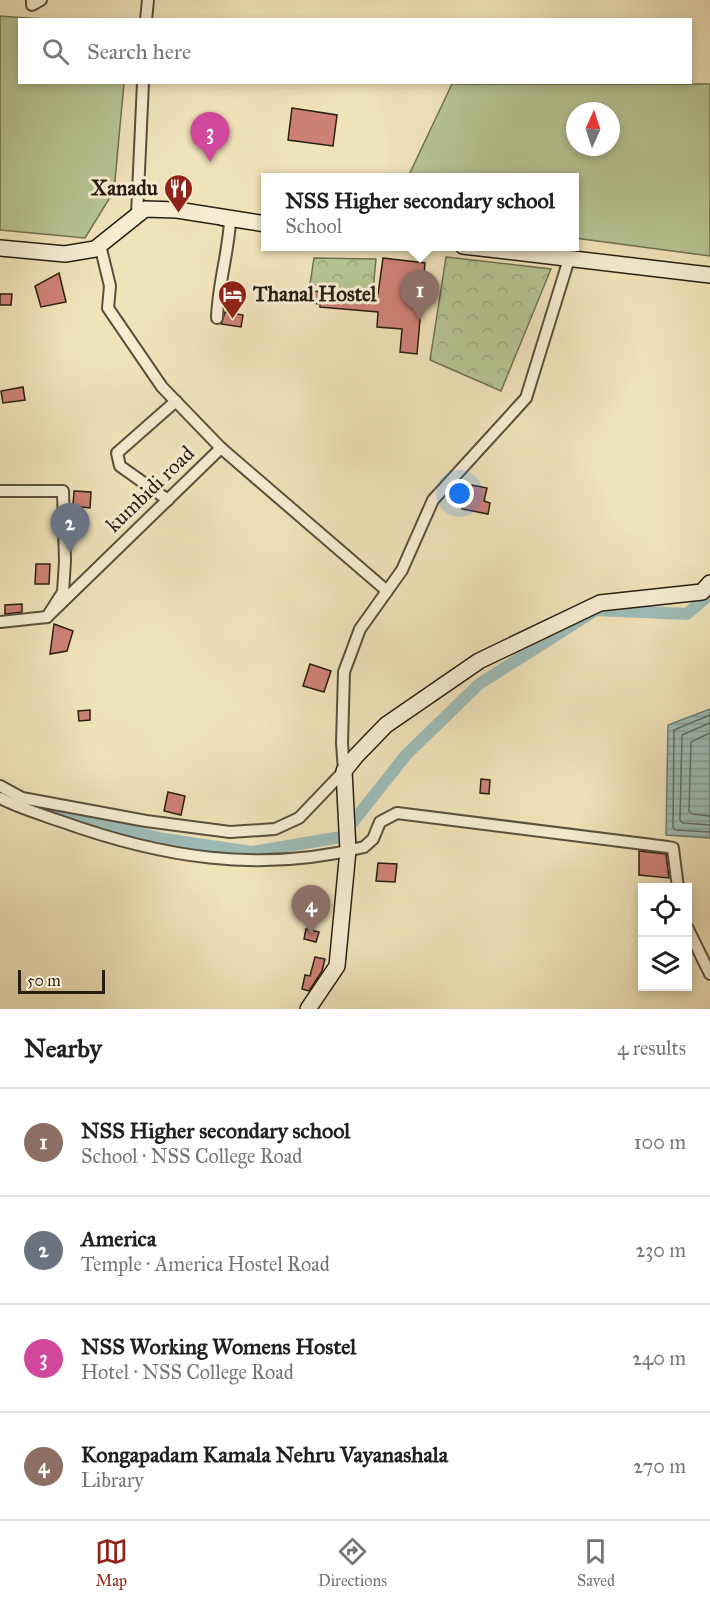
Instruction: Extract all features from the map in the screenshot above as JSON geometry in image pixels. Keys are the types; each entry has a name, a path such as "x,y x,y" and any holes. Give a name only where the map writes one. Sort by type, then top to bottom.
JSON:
{"street":[{"path":"32,0 32,5 41,0"},
{"path":"146,18 148,0"},
{"path":"137,215 143,84"},
{"path":"0,248 65,254 95,249 145,209 177,210 261,223"},
{"path":"214,217 230,222 228,246 217,294 217,318"},
{"path":"100,245 110,286 108,308 162,387 221,448 387,591"},
{"path":"504,251 710,275"},
{"path":"309,1009 337,966 349,825 342,743 344,672 360,629 402,570 433,500 526,398 569,259"},
{"path":"168,500 120,466 117,453 176,401"},
{"name":"kumbidi road","path":"47,617 221,448"},
{"path":"0,491 63,491 65,561 63,592 47,617 0,622"},
{"path":"0,786 22,798 146,821 230,832 275,829 299,818 386,725 479,661 600,603 702,592 710,583"},
{"path":"0,798 82,829 159,851 252,862 364,847 373,839 380,822 397,813 435,816 673,848 677,883"},
{"path":"691,937 710,974"}],"green space":[{"path":"0,16 27,18 18,18 18,84 124,84 114,191 85,238 0,230"},
{"path":"452,84 710,84 710,256 579,239 579,173 410,173"},
{"path":"446,257 551,269 501,391 430,360"},
{"path":"314,258 376,259 373,290 350,293 310,284"}],"water":[{"path":"710,709 710,838 666,835 668,725"}],"building":[{"path":"292,108 337,115 333,146 288,140"},
{"path":"383,258 425,263 417,354 400,352 402,329 377,327 378,312 320,307 320,304 307,302 308,291 378,294"},
{"path":"59,273 66,302 41,307 35,286"},
{"path":"0,294 12,294 11,305 0,305"},
{"name":"Thanal Hostel","path":"225,312 243,315 241,327 221,324"},
{"path":"23,387 25,400 3,403 1,391"},
{"path":"472,485 487,488 484,501 490,503 488,514 462,509 464,496 470,497"},
{"path":"74,491 91,492 90,508 73,506"},
{"path":"36,564 50,564 49,584 35,584"},
{"path":"22,604 22,612 5,614 5,605"},
{"path":"54,624 73,631 67,651 50,654"},
{"path":"310,664 331,671 324,692 303,686"},
{"path":"90,710 90,720 79,721 78,711"},
{"path":"481,779 490,780 489,794 480,793"},
{"path":"168,792 185,796 181,815 164,811"},
{"path":"639,851 666,854 669,878 639,875"},
{"path":"378,863 397,864 395,882 376,881"},
{"path":"306,929 319,932 316,942 304,939"},
{"path":"315,957 325,959 322,971 309,991 302,989 305,975 310,976"}],"waterway":[{"path":"23,800 41,808 163,839 252,852 341,837 406,755 479,684 596,610 687,614 710,594"}],"place":[{"name":"NSS Working Womens Hostel","path":"210,162"},
{"name":"Xanadu","path":"179,214"},
{"name":"Thanal Hostel","path":"232,320"},
{"name":"NSS Higher secondary school","path":"420,320"},
{"name":"America","path":"70,553"},
{"name":"Kongapadam Kamala Nehru Vayanashala","path":"311,935"}]}
